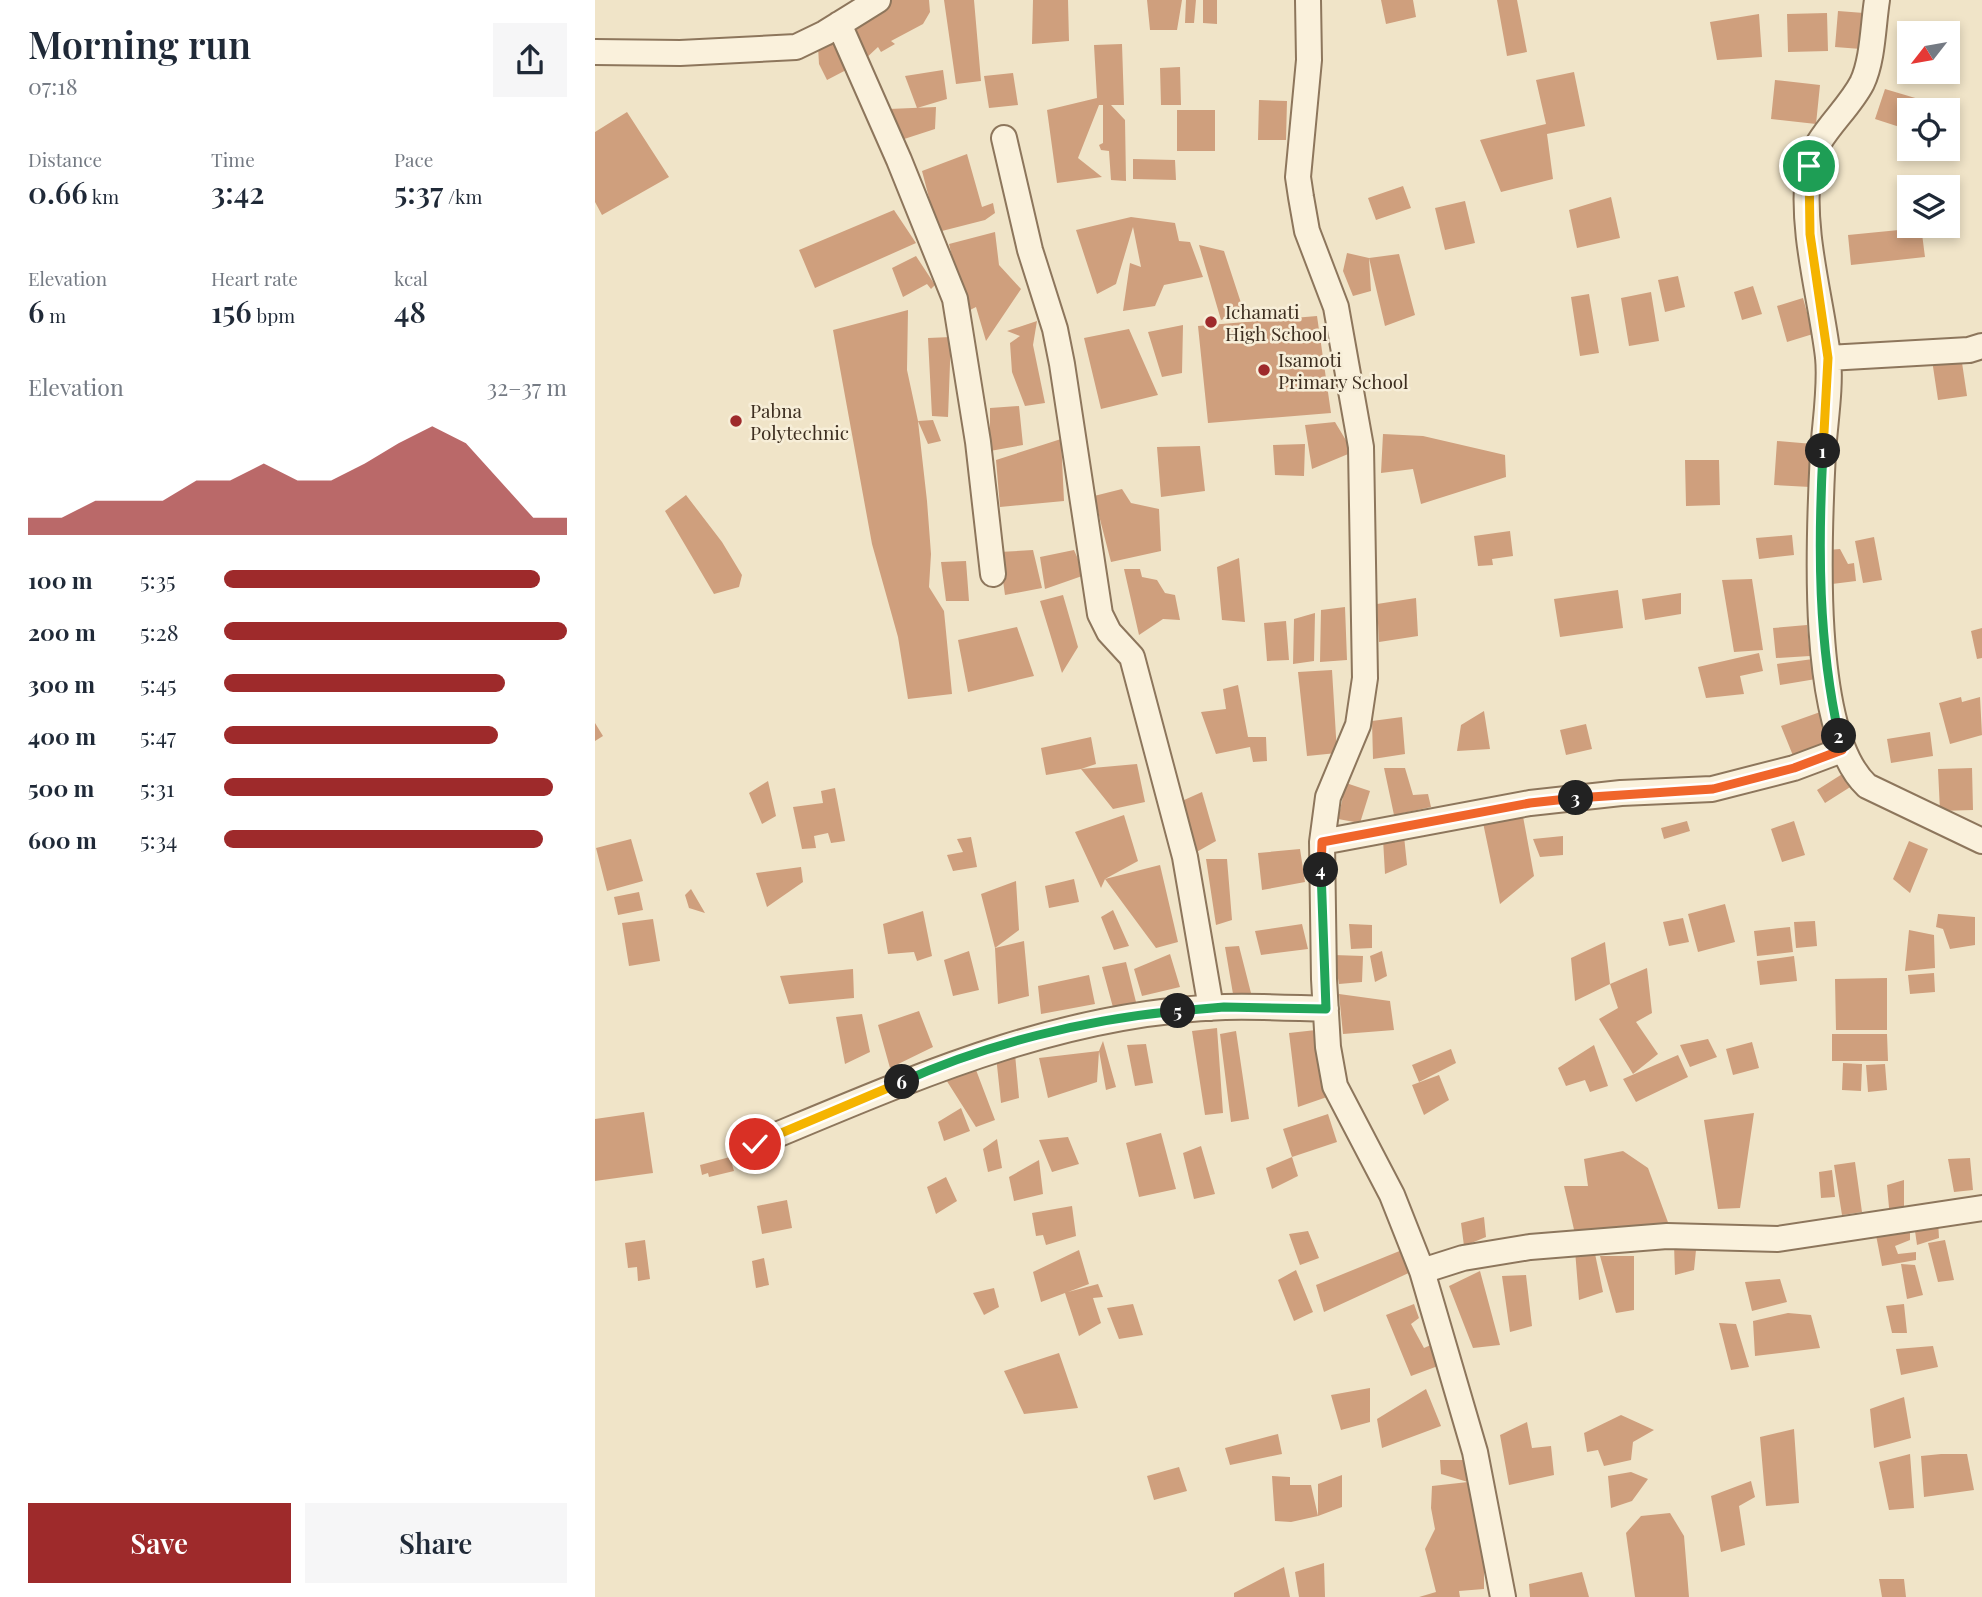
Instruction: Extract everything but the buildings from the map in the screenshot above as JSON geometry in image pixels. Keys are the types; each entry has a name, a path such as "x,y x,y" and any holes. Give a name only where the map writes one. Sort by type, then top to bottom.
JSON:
{"street":[{"path":"595,52 680,53 796,47 878,0"},
{"path":"1308,0 1309,60 1298,177 1307,231 1336,307 1361,447 1365,678 1355,734 1328,797 1322,842 1320,890 1326,1009 1335,1086 1392,1195 1422,1271 1475,1452 1503,1597"},
{"path":"1877,0 1861,84 1832,121 1808,174 1816,289 1828,358 1819,518 1822,606 1830,697 1842,750 1854,774 1867,786 1982,842"},
{"path":"839,24 899,160 955,299 978,442 993,574"},
{"path":"1004,138 1030,250 1055,329 1100,614 1109,632 1132,657 1185,857 1212,1008"},
{"path":"1828,358 1969,350 1982,346"},
{"path":"1322,842 1530,803 1621,793 1713,789 1794,768 1842,750"},
{"path":"755,1144 910,1078 1018,1041 1085,1025 1212,1008 1326,1009"},
{"path":"1422,1271 1463,1258 1529,1247 1667,1236 1778,1239 1982,1208"}],"place":[{"name":"Ichamati High School","path":"1211,322"},
{"name":"Isamoti Primary School","path":"1264,370"},
{"name":"Pabna Polytechnic","path":"736,421"}],"route":[{"path":"755,1144 910,1078 1018,1041 1085,1025 1166,1012 1224,1007 1326,1009 1320,890 1322,842 1447,821 1530,803 1621,793 1713,789 1794,768 1842,750 1826,672 1822,606 1819,518 1828,358 1810,234 1809,166"}]}
